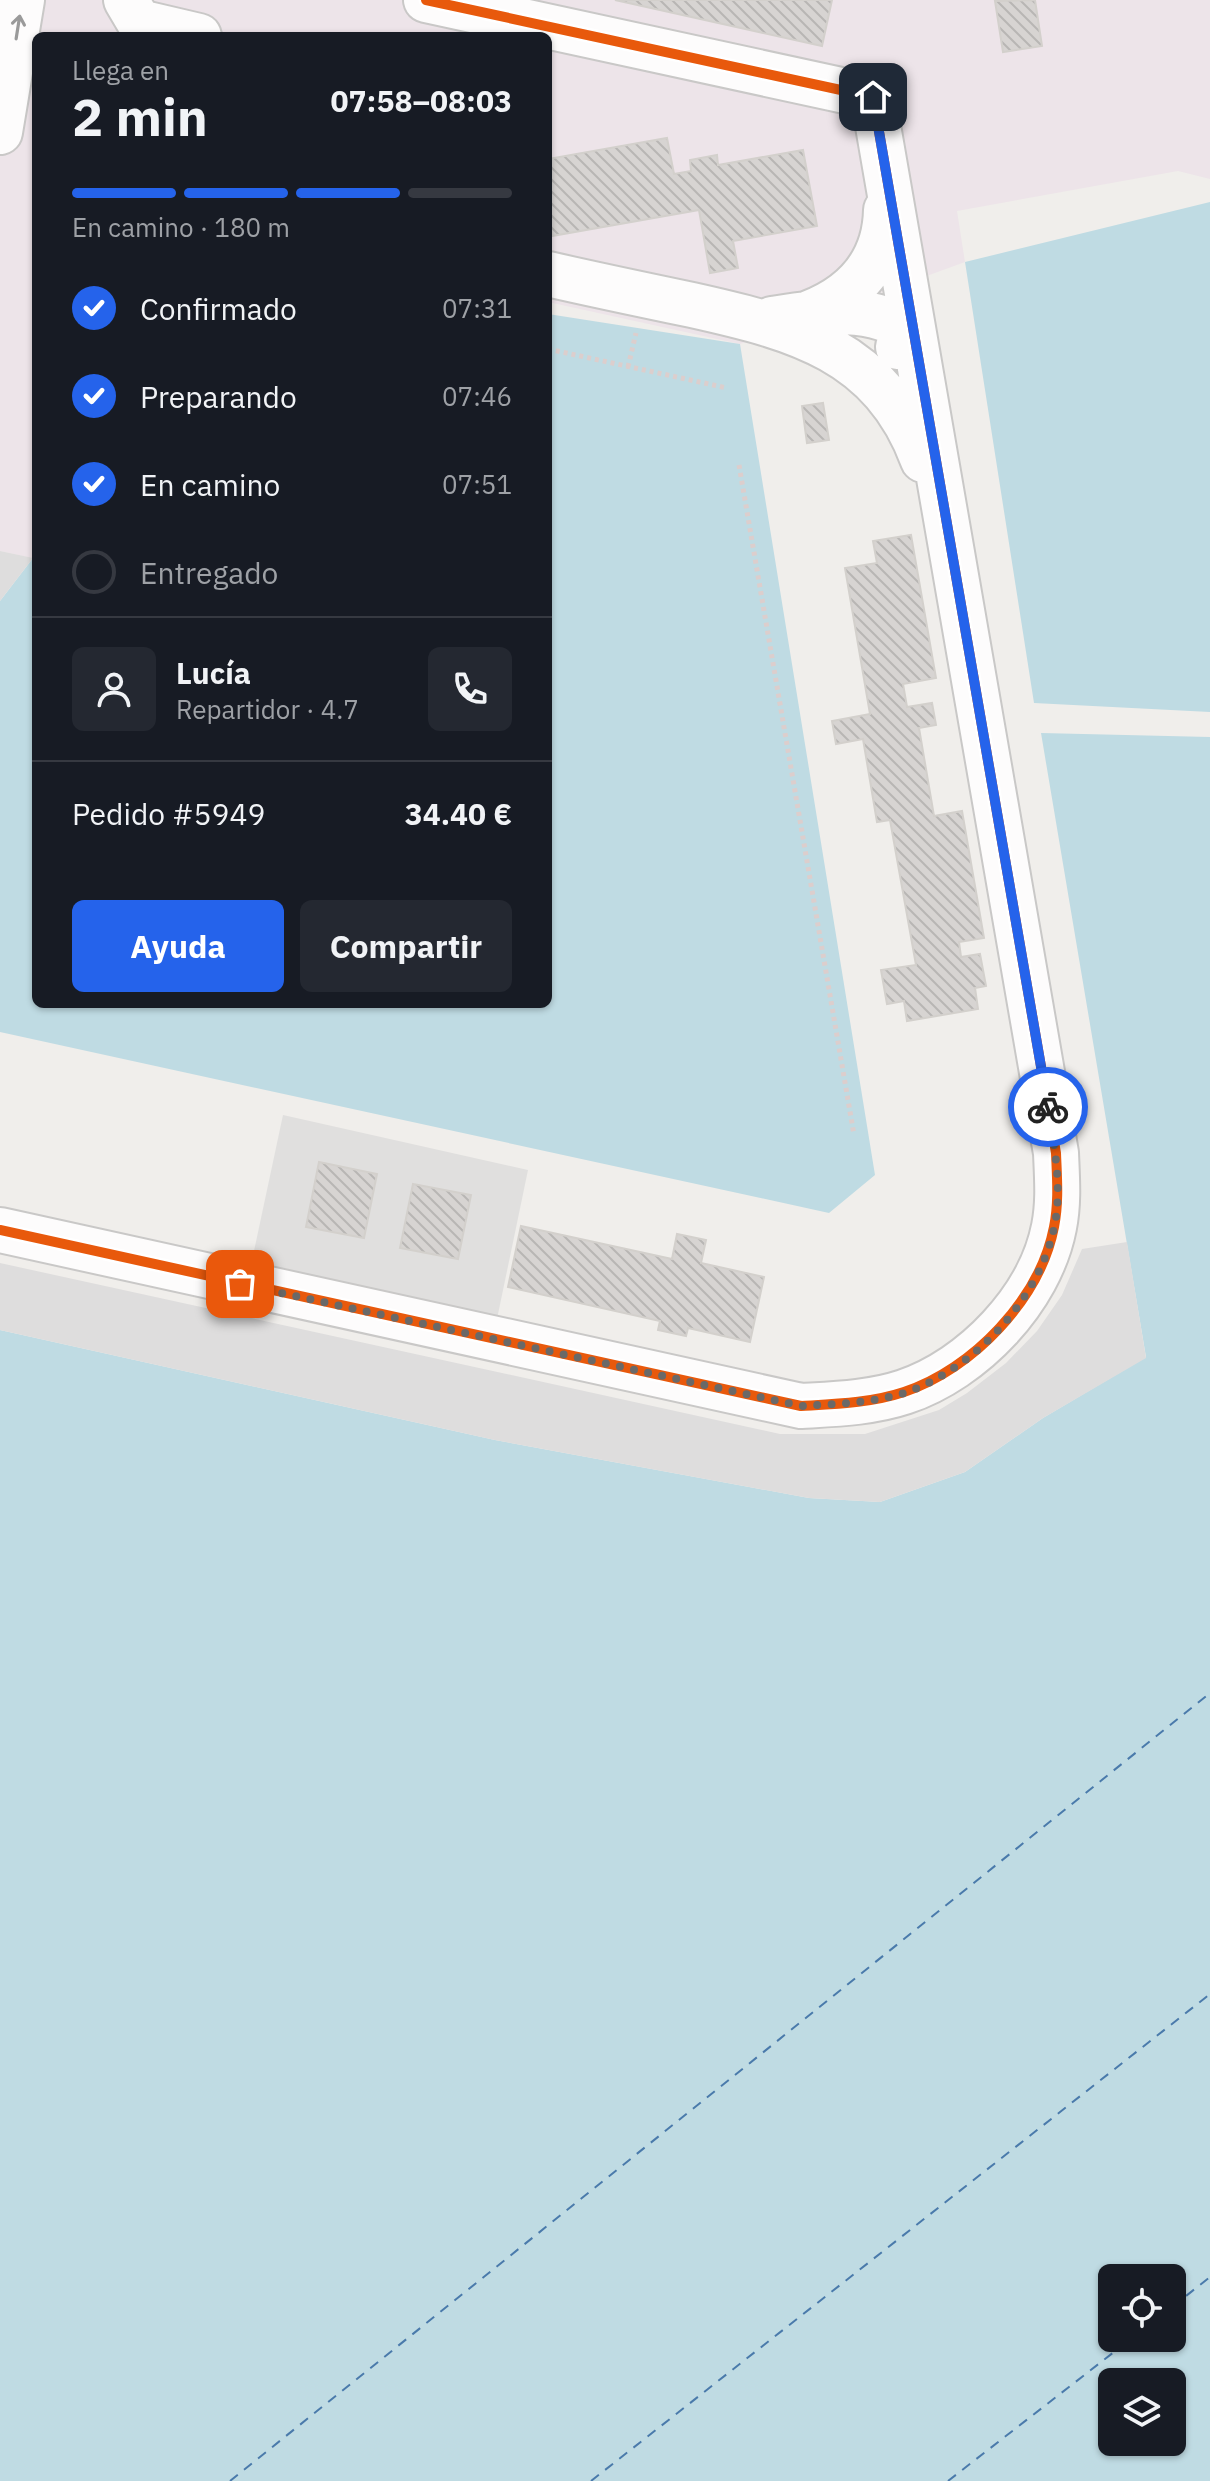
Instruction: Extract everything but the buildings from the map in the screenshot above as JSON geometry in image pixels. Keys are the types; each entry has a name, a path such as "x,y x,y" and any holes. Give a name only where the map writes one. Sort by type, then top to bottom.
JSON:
{"street":[{"path":"2,121 22,0"},
{"path":"126,0 139,22 182,32"},
{"path":"0,1230 801,1406 855,1403 904,1392 943,1373 985,1343 1022,1302 1054,1229 1058,1196 1056,1153 873,97 426,0"},
{"path":"820,330 835,304 867,273 879,252 886,223 887,180"},
{"path":"552,275 820,330 875,356 890,352 913,334"},
{"path":"820,330 861,367 904,420 921,453 944,514"}],"path":[{"path":"628,367 638,322"},
{"path":"552,350 727,388"},
{"path":"739,465 854,1135"}],"shaded area":[{"path":"0,0 1210,0 1210,179 1178,171 957,211 965,262 740,344 552,303 552,32 32,32 32,558 0,551"},
{"path":"283,1115 528,1170 497,1319 251,1265"}],"water":[{"path":"1210,202 1210,712 1034,703 965,262"},
{"path":"552,315 740,344 875,1175 829,1213 0,1032 0,601 32,559 32,1008 552,1008"},
{"path":"1041,733 1210,737 1210,2481 0,2481 0,1330 495,1440 809,1498 880,1502 965,1472 1043,1418 1146,1357"}],"pier":[{"path":"0,551 32,558 32,559 0,601"},
{"path":"1127,1242 1146,1358 1043,1418 965,1472 880,1502 809,1498 495,1440 0,1330 0,1263 780,1434 865,1434 939,1410 967,1393 1006,1363 1037,1331 1062,1295 1082,1249"}],"ferry route":[{"path":"230,2481 1210,1693"},
{"path":"591,2481 1210,1994"},
{"path":"1186,2296 1210,2277"},
{"path":"948,2481 1114,2352"}],"cycle path":[{"path":"0,1230 801,1406 891,1396 930,1381 955,1367 1000,1328 1019,1305 1046,1254 1057,1208 1056,1153 873,97 426,0"}],"way so far":[{"path":"240,1284 752,1397 801,1406 855,1403 904,1392 943,1373 985,1343 1022,1302 1054,1229 1058,1196 1056,1153 1048,1107"}],"route":[{"path":"873,97 1048,1107"}]}
